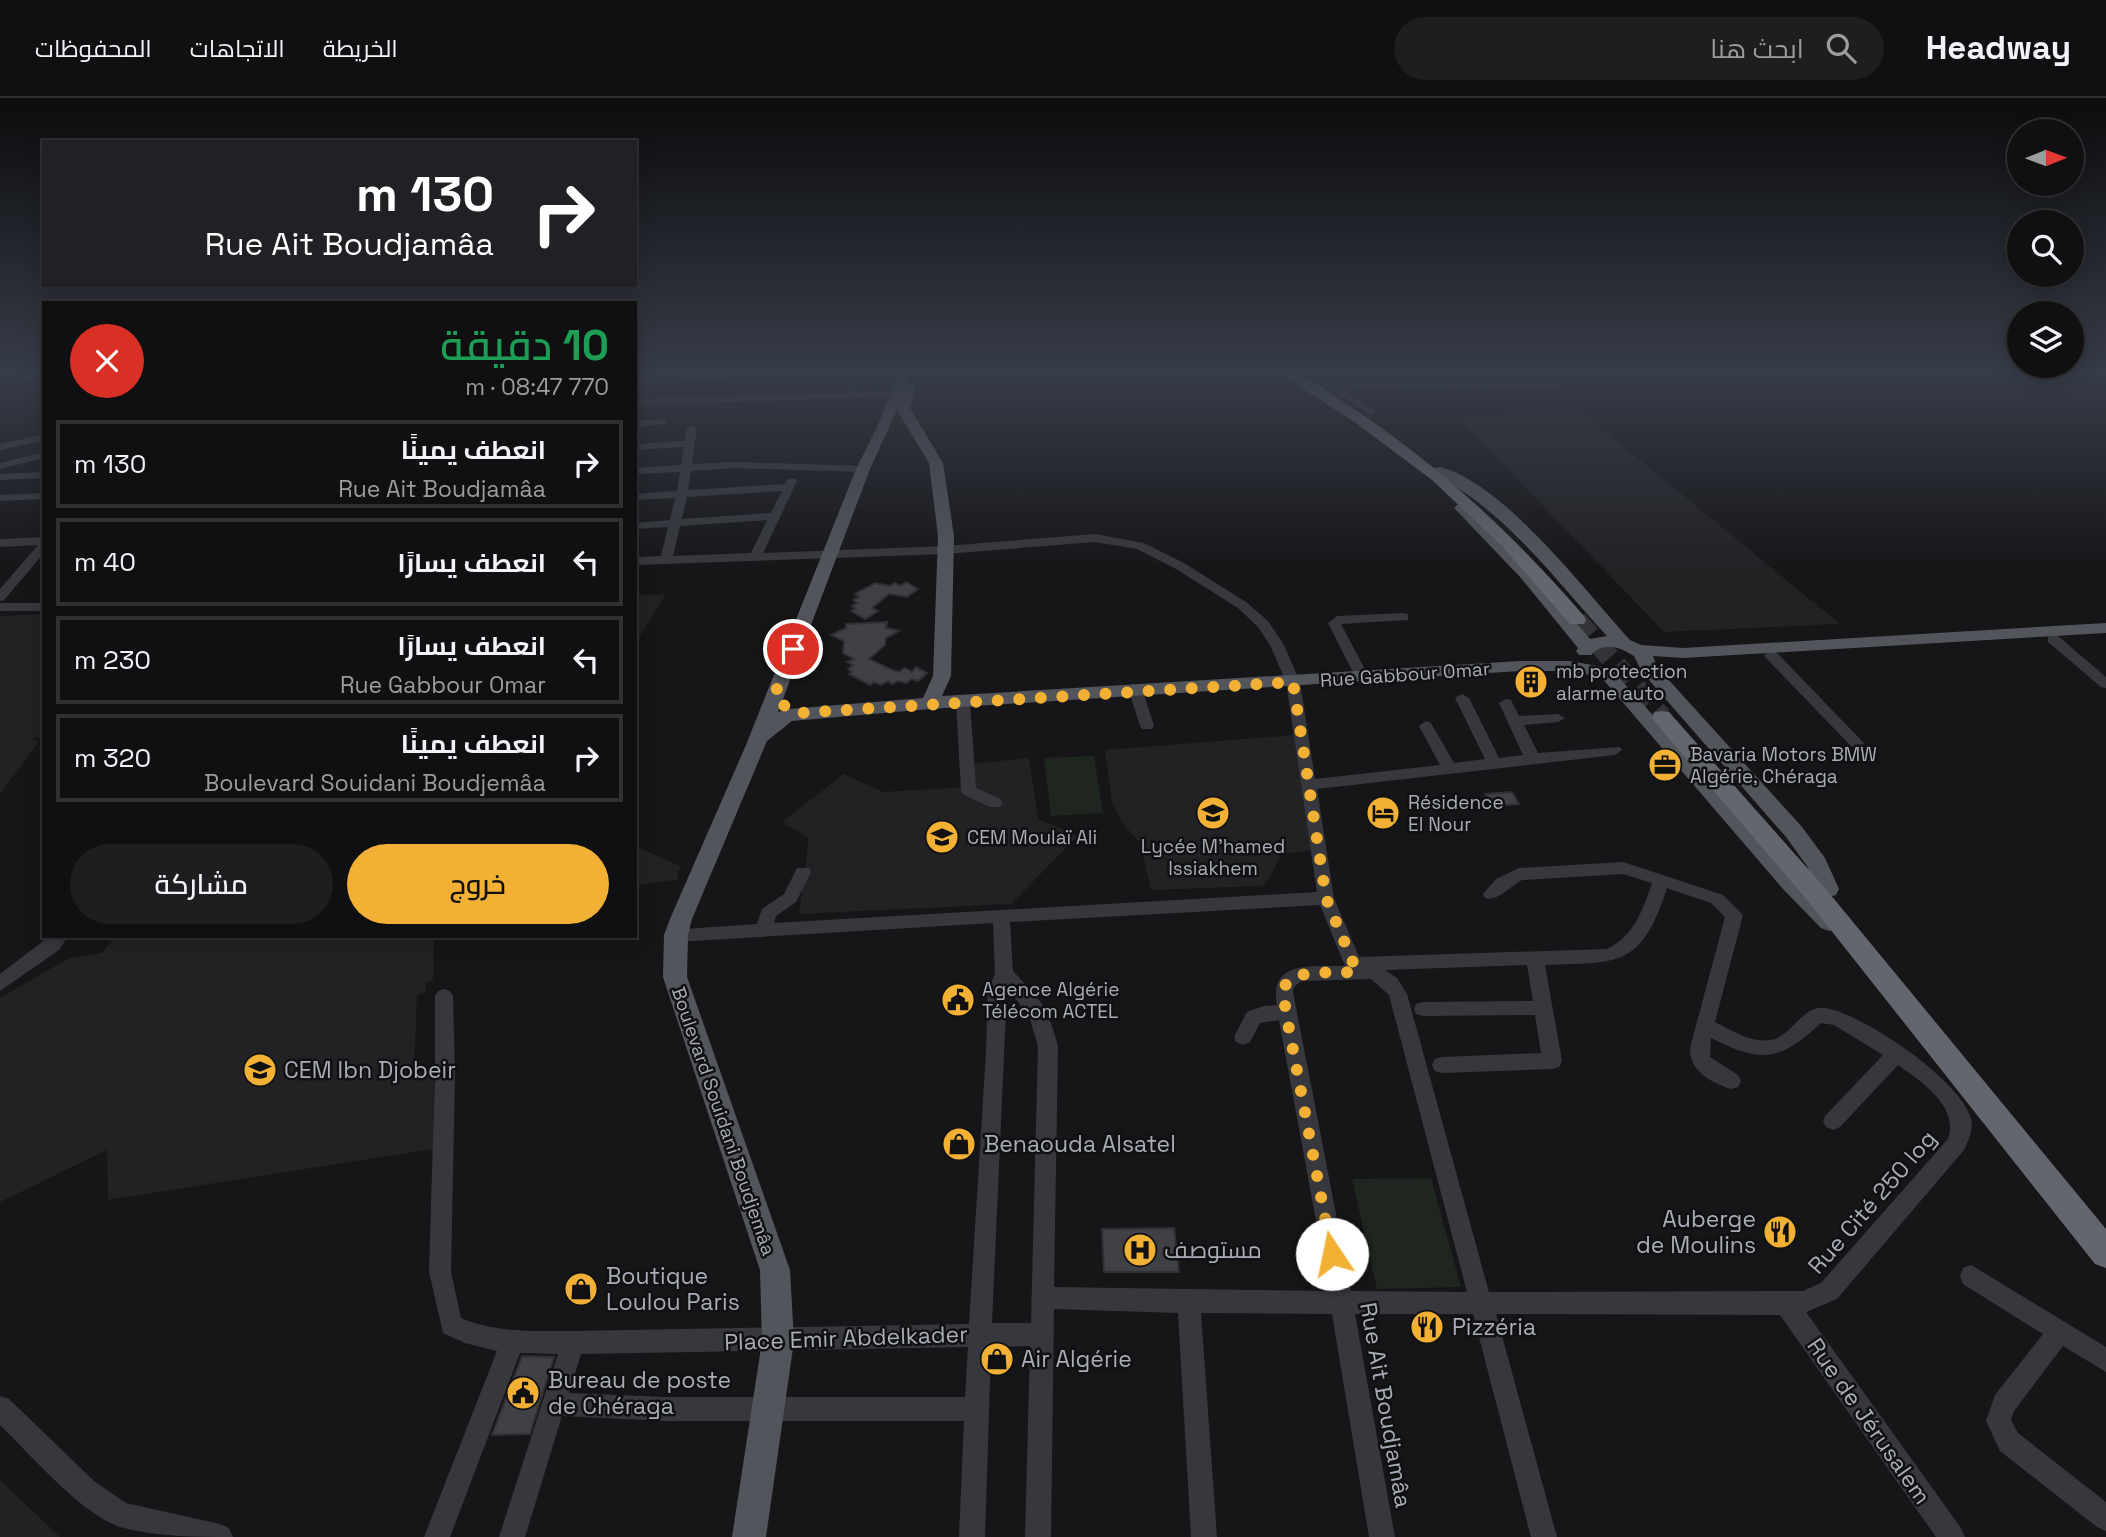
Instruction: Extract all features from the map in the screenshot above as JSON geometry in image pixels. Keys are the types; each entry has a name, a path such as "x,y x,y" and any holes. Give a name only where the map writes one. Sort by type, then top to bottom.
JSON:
{"highway":[{"path":"1385,437 1435,471"},
{"path":"1391,437 1495,517 1577,620"},
{"path":"2106,1230 1972,1070 1828,889 1667,714 2106,1253"}],"main road":[{"name":"Boulevard Souidani Boudjemâa","path":"749,1537 778,1341 775,1270 675,977 676,935 757,745 863,469 887,437"},
{"path":"922,437 936,463 946,536 942,676 930,703"},
{"path":"1435,471 1518,566 1577,620 1589,660 1605,672 1632,701 1810,904 1862,951"},
{"path":"1435,471 1469,485 1501,512 1611,629 1647,660 1648,667 1794,832 1817,864 1828,889"},
{"path":"1577,620 1568,645 1555,664 1595,679 1632,701"},
{"path":"1611,629 1654,644 1721,650 2106,628"},
{"name":"Rue Gabbour Omar","path":"757,745 779,719 798,713 1555,664 1628,676 1644,673 1648,667 1681,660 2106,636"},
{"name":"Rue Gabbour Omar","path":"1555,664 1607,641 1665,653 1721,650"},
{"path":"774,696 789,710 798,713"}],"street":[{"path":"667,558 687,468 691,437"},
{"path":"0,447 37,439"},
{"path":"637,447 690,444"},
{"path":"0,466 42,456"},
{"path":"637,471 735,465 863,469"},
{"path":"756,555 800,467"},
{"path":"0,477 42,475"},
{"path":"637,497 788,487"},
{"path":"0,498 42,496"},
{"path":"637,526 774,516"},
{"path":"637,561 945,550 1095,538 1140,547 1180,566 1242,605 1263,624 1277,645 1293,682 1326,898 1355,968"},
{"path":"0,543 42,543"},
{"path":"0,597 42,546"},
{"path":"0,577 19,576"},
{"path":"0,607 42,607"},
{"path":"1362,677 1334,624 1337,620 1403,617"},
{"path":"2053,639 2106,684"},
{"path":"1771,655 1857,744"},
{"path":"1136,691 1147,726"},
{"path":"1462,698 1494,763"},
{"path":"963,701 970,791 995,803"},
{"path":"1506,703 1532,757 1528,759"},
{"path":"1514,721 1558,718"},
{"path":"1426,726 1450,768"},
{"path":"1310,785 1615,750"},
{"path":"1490,894 1510,877 1520,874 1623,868 1717,900 1734,915 1698,1051 1699,1059 1708,1068 1731,1081"},
{"path":"764,929 768,912 790,898 803,872"},
{"path":"1355,968 1591,958 1620,952 1637,936 1647,921 1661,880"},
{"path":"676,935 1326,898"},
{"path":"1001,915 1004,974 997,989 996,1053 980,1334 1042,1334"},
{"path":"0,984 53,945 58,938"},
{"path":"1442,1065 1552,1061 1535,960"},
{"path":"1355,968 1383,976 1398,994 1544,1537"},
{"name":"Rue Ait Boudjamâa","path":"1355,968 1299,974 1289,978 1284,986 1286,1013 1342,1303 1382,1537"},
{"path":"1004,974 1034,1004 1044,1024 1048,1046 1038,1537"},
{"name":"Place Emir Abdelkader","path":"444,996 445,1074 440,1272 451,1325 469,1334 513,1341 573,1343 778,1341 980,1334 972,1537"},
{"path":"1423,1009 1542,1008"},
{"path":"1243,1037 1248,1021 1254,1016 1286,1013"},
{"name":"Rue Cité 250 log","path":"1705,1026 1733,1040 1769,1047 1779,1046 1815,1017 1830,1016 1937,1084 1961,1118 1962,1131 1956,1144 1829,1291 1804,1302 1786,1304"},
{"path":"1833,1121 1895,1055"},
{"path":"1971,1276 2106,1360"},
{"path":"1043,1298 1189,1302 1786,1304"},
{"path":"1189,1302 1204,1537"},
{"name":"Rue de Jérusalem","path":"1786,1304 1952,1537"},
{"path":"2059,1332 2004,1404 1998,1421 2009,1442 2106,1518"},
{"path":"437,1537 513,1341"},
{"path":"512,1537 573,1343"},
{"path":"555,1404 665,1409 978,1409"},
{"path":"0,1408 85,1490 121,1515 220,1537"}],"shaded area":[{"path":"1477,437 1612,437 1840,624 1664,632"},
{"path":"666,594 637,641 637,595"},
{"path":"42,614 42,737 31,738 39,742 0,794 0,616"},
{"name":"Lycée M'hamed Issiakhem","path":"1294,735 1314,850 1281,854 1271,876 1262,886 1151,890 1140,843 1123,824 1112,802 1105,750"},
{"path":"1094,756 1103,813 1051,816 1044,758"},
{"name":"CEM Moulaï Ali","path":"1029,758 1038,819 1078,836 1011,904 799,914 809,838 782,822 844,774 883,792 971,787 970,764"},
{"path":"637,847 680,866 677,880 637,885"},
{"name":"CEM Ibn Djobeir","path":"114,938 434,938 433,981 426,983 425,992 417,995 414,1073 434,1068 433,1149 108,1200 107,1150 0,1202 0,998 69,958 102,953"},
{"path":"1431,1178 1461,1287 1377,1289 1352,1179"},
{"path":"0,1480 60,1537 0,1537"}],"building":[{"path":"906,582 918,589 907,597 889,594 872,608 878,611 865,619 851,611 856,609 852,606 857,603 853,600 859,597 855,594 875,583 890,586 895,583 901,586"},
{"path":"887,622 886,628 899,631 886,638 885,645 869,659 899,672 905,668 912,672 916,667 927,673 918,681 912,679 906,683 898,681 892,684 888,681 881,685 874,682 870,685 849,674 852,672 848,669 853,665 847,662 854,659 843,653 844,641 831,635 846,628 846,624"},
{"path":"1512,792 1519,804 1492,806 1485,794"},
{"name":"مستوصف","path":"1174,1228 1179,1272 1104,1272 1102,1229"},
{"name":"Bureau de poste de Chéraga","path":"522,1356 554,1357 530,1434 492,1435"}],"tunnel":[{"path":"1577,620 1662,717"}],"place":[{"name":"mb protection alarme auto","path":"1531,682"},
{"name":"Bavaria Motors BMW Algérie, Chéraga","path":"1665,765"},
{"name":"Lycée M'hamed Issiakhem","path":"1213,813"},
{"name":"Résidence El Nour","path":"1383,813"},
{"name":"CEM Moulaï Ali","path":"942,837"},
{"name":"Agence Algérie Télécom ACTEL","path":"958,1000"},
{"name":"CEM Ibn Djobeir","path":"260,1070"},
{"name":"Benaouda Alsatel","path":"959,1144"},
{"name":"Auberge de Moulins","path":"1780,1232"},
{"name":"مستوصف","path":"1140,1250"},
{"name":"Boutique Loulou Paris","path":"581,1289"},
{"name":"Pizzéria","path":"1427,1327"},
{"name":"Air Algérie","path":"997,1359"},
{"name":"Bureau de poste de Chéraga","path":"523,1393"}],"route":[{"path":"793,649 774,696 789,710 798,713 1293,682 1326,898 1357,972 1299,974 1289,978 1284,986 1286,1013 1332,1254"}]}
